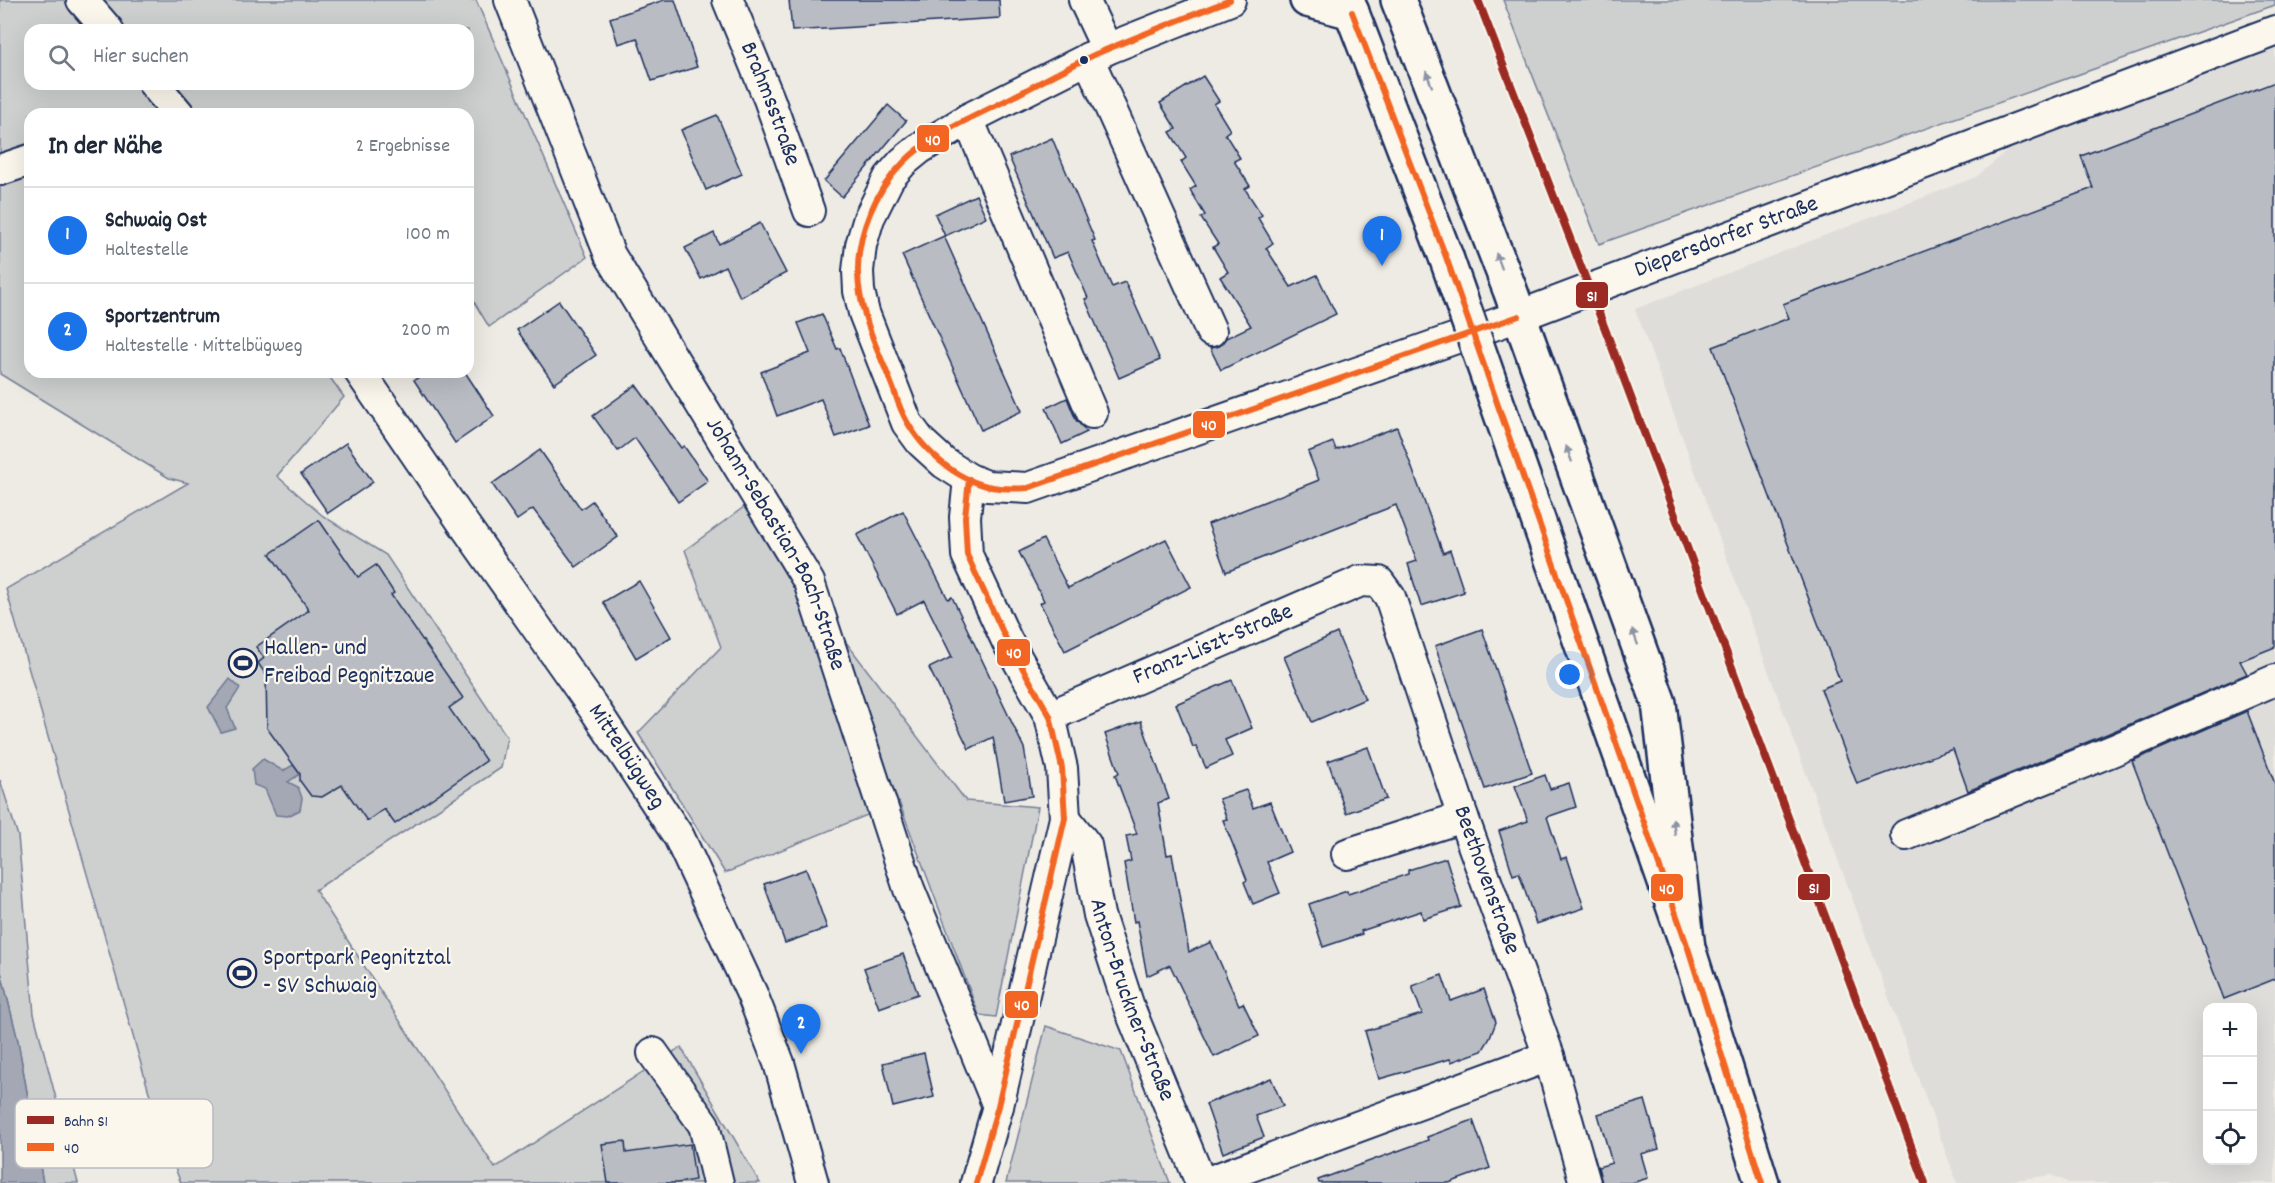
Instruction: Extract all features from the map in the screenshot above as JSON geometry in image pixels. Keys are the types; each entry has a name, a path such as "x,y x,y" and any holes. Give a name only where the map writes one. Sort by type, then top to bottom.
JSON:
{"main road":[{"path":"1307,0 1349,6 1446,257 1688,948 1762,1183"},
{"path":"1398,0 1519,316 1659,703 1688,948"}],"street":[{"path":"82,0 103,24"},
{"name":"Johann-Sebastian-Bach-Straße","path":"510,0 610,255 809,582 909,889 998,1106"},
{"name":"Brahmsstraße","path":"728,0 769,99 809,211"},
{"path":"1084,0 1098,53 1211,331"},
{"name":"Diepersdorfer Straße","path":"1230,0 1098,53 968,119 918,149 889,178 869,218 861,245 858,271 864,313 907,423 921,442 944,463 969,480 1007,489 1028,488 1519,316 2275,31"},
{"path":"159,90 174,108"},
{"path":"968,119 1092,413"},
{"path":"0,170 24,162"},
{"name":"Mittelbügweg","path":"364,378 463,524 597,713 679,837 752,994 779,1063 813,1183"},
{"path":"969,480 965,517 967,555 1007,641 1050,716 1062,768 1065,818 998,1106 976,1183"},
{"name":"Franz-Liszt-Straße","path":"1050,716 1360,581 1379,582"},
{"name":"Beethovenstraße","path":"1379,582 1390,597 1463,817 1549,1056 1585,1183"},
{"path":"1906,835 2115,750 2275,680"},
{"path":"1347,854 1463,817"},
{"name":"Anton-Bruckner-Straße","path":"1065,818 1086,844 1099,915 1129,1007 1203,1183"},
{"path":"653,1053 704,1125 718,1183"},
{"path":"1203,1183 1549,1056"}],"shaded area":[{"path":"0,0 476,0 587,257 489,327 474,302 474,108 24,108 24,378 330,378 344,397 277,476 323,516 386,555 507,737 501,768 315,890 495,1168 681,1047 760,1183 181,1183 175,1168 213,1168 213,1099 151,1099 6,589 188,483 169,478 0,374"},
{"path":"1503,0 2275,0 2275,5 1599,244"},
{"path":"2275,47 2275,1183 2069,1183 2051,1175 1995,1183 1957,1183 1635,309 1976,177 2019,141"},
{"path":"744,507 966,801 1038,807 996,1017 979,1015 899,802 725,873 638,733 721,647 685,550"},
{"path":"230,679 240,688 227,708 235,728 221,732 208,707"},
{"path":"263,759 283,771 293,765 300,774 288,782 298,787 302,798 300,810 288,816 276,815 265,789 254,785 252,769"},
{"path":"0,780 18,836 34,1014 56,1099 28,1099 18,1041 0,968"},
{"path":"0,968 18,1041 28,1099 15,1099 15,1168 40,1168 43,1183 0,1183"},
{"path":"1046,1026 1121,1051 1170,1183 1006,1183"},
{"path":"40,1168 74,1168 78,1183 43,1183"}],"building":[{"path":"664,0 675,0 697,67 652,81 637,38 618,44 610,18"},
{"path":"789,0 999,0 1000,18 792,31"},
{"path":"1203,76 1219,101 1214,104 1230,130 1225,134 1240,158 1234,161 1250,186 1245,189 1262,215 1258,218 1273,243 1266,248 1291,287 1317,275 1336,314 1221,370 1210,348 1219,346 1226,338 1251,326 1220,277 1228,272 1213,247 1218,244 1201,218 1205,215 1190,190 1196,186 1181,162 1186,158 1170,132 1176,129 1160,103"},
{"path":"2275,82 2275,647 2240,661 2247,674 1968,791 1953,749 1857,784 1821,689 1840,681 1713,347 1789,318 1783,304 2093,188 2081,156"},
{"path":"888,105 906,121 842,197 824,181"},
{"path":"717,115 742,174 706,190 681,130"},
{"path":"1052,138 1112,287 1125,282 1160,360 1119,378 1085,299 1088,298 1068,252 1053,258 1009,157"},
{"path":"976,195 986,217 945,236 935,214"},
{"path":"760,223 786,273 740,297 725,266 701,279 685,248 714,233 719,244"},
{"path":"944,236 1022,411 981,430 902,255"},
{"path":"559,301 596,355 554,384 517,330"},
{"path":"822,314 837,349 840,348 869,425 836,437 821,399 777,416 761,372 810,353 798,323"},
{"path":"417,378 469,378 494,416 455,443 414,380"},
{"path":"636,385 708,481 678,502 635,438 618,451 593,416"},
{"path":"1067,398 1076,420 1087,432 1062,444 1046,408"},
{"path":"1397,427 1443,553 1450,550 1464,592 1421,606 1408,564 1417,561 1396,505 1226,572 1208,524 1319,480 1308,452 1333,442 1336,450"},
{"path":"346,443 373,482 328,513 301,474"},
{"path":"540,450 581,509 592,501 618,537 576,567 533,509 517,520 492,484"},
{"path":"903,511 948,599 952,597 1024,748 1032,796 1004,801 993,737 969,749 929,668 952,657 924,600 897,614 857,535"},
{"path":"319,520 358,577 376,565 394,593 391,595 463,698 449,708 486,761 395,824 384,809 367,821 342,785 322,797 311,796 300,781 300,774 267,728 266,675 258,663 264,658 256,647 309,610 270,554"},
{"path":"1043,539 1068,588 1166,539 1191,587 1065,651 1040,603 1044,601 1019,552"},
{"path":"639,581 671,637 636,658 603,602"},
{"path":"1482,629 1532,773 1485,789 1435,646"},
{"path":"1337,633 1365,699 1312,722 1284,657"},
{"path":"1232,680 1252,728 1225,740 1232,756 1206,768 1196,746 1193,747 1176,704"},
{"path":"2247,711 2275,784 2275,979 2224,999 2132,761"},
{"path":"1141,721 1169,799 1158,803 1167,855 1172,854 1189,952 1211,942 1239,1005 1243,1003 1259,1036 1214,1057 1170,965 1147,976 1137,921 1134,922 1124,863 1131,861 1126,836 1137,834 1115,775 1119,773 1105,734"},
{"path":"1368,747 1386,799 1346,813 1328,761"},
{"path":"1545,775 1550,789 1569,783 1576,807 1547,817 1561,859 1567,857 1584,908 1536,924 1519,873 1513,875 1499,831 1528,821 1515,786"},
{"path":"1246,790 1253,808 1270,802 1290,852 1267,862 1280,893 1253,904 1244,882 1247,880 1223,820 1227,819 1219,799"},
{"path":"1446,858 1461,907 1423,919 1421,911 1361,931 1362,934 1323,947 1309,904 1408,874 1408,870"},
{"path":"806,869 827,928 785,943 764,884"},
{"path":"903,954 918,994 879,1008 864,968"},
{"path":"1442,975 1451,1001 1484,989 1496,1022 1490,1038 1482,1051 1451,1062 1450,1059 1379,1079 1365,1031 1422,1014 1412,986"},
{"path":"924,1053 934,1097 893,1107 883,1063"},
{"path":"1271,1078 1283,1106 1256,1116 1264,1137 1223,1153 1206,1104"},
{"path":"1645,1100 1659,1149 1641,1154 1648,1178 1632,1183 1602,1183 1598,1167 1612,1163 1598,1114"},
{"path":"1473,1120 1490,1168 1449,1183 1319,1183 1318,1180 1428,1140 1427,1137"},
{"path":"625,1141 626,1153 690,1144 695,1180 677,1183 608,1183 602,1144"}],"rail line":[{"name":"S1","path":"1478,0 1612,347 1925,1183"}],"transit line":[{"name":"40","path":"1230,0 1096,54 950,128 925,144 893,174 876,200 864,228 858,258 859,290 867,323 898,402 912,430 922,443 945,465 973,481 997,488 1028,488 1519,316"},
{"name":"40","path":"1352,12 1446,257 1688,948 1762,1183"},
{"name":"40","path":"969,479 965,517 967,555 1007,641 1050,716 1062,768 1065,818 998,1106 976,1183"}],"place":[{"name":"Schwaig Ost","path":"1382,266"},
{"name":"Hallen- und Freibad Pegnitzaue","path":"243,663"},
{"name":"Sportpark Pegnitztal - SV Schwaig","path":"242,973"},
{"name":"Sportzentrum","path":"801,1054"}]}
